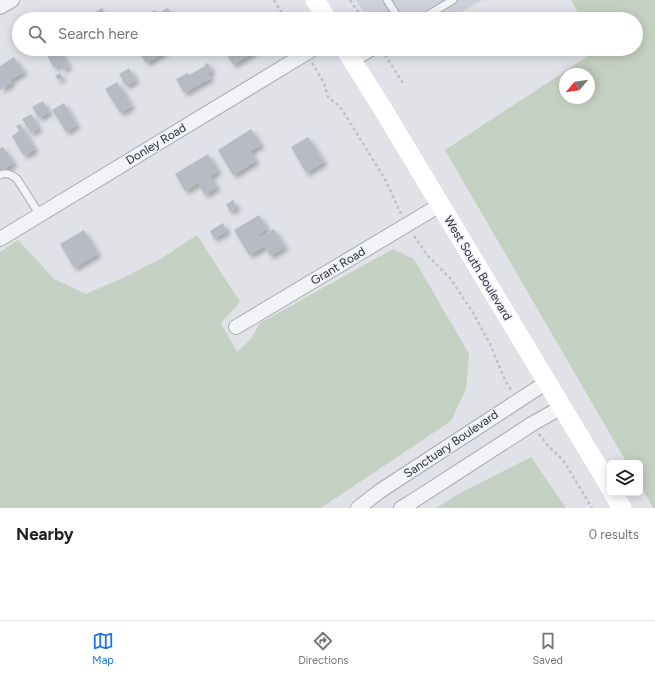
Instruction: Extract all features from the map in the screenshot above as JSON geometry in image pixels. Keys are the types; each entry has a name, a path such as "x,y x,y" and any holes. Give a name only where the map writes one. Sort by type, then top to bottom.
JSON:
{"main road":[{"path":"315,0 323,12"},
{"name":"West South Boulevard","path":"350,56 607,483"},
{"path":"615,496 622,508"}],"street":[{"path":"0,7 12,0"},
{"name":"Donley Road","path":"0,239 301,56"},
{"name":"Grant Road","path":"236,327 440,205"},
{"name":"Sanctuary Boulevard","path":"358,508 380,491 547,382"},
{"path":"401,508 532,424 562,407"}],"lane":[{"path":"388,0 395,12"},
{"path":"433,12 453,0"},
{"path":"0,175 12,174 17,178 40,215"}],"path":[{"path":"274,0 281,12"},
{"path":"350,0 358,12"},
{"path":"387,57 404,85"},
{"path":"316,68 324,83 328,97 339,106 346,116 385,179 400,211"},
{"path":"417,241 428,256 450,278 472,311 490,344 508,386"},
{"path":"543,441 563,460 592,508"}],"shaded area":[{"path":"356,0 482,0 462,12 363,12"}],"green space":[{"path":"571,0 655,0 655,508 653,508 643,490 643,460 625,460 445,150 559,75 559,104 595,104 595,68 570,68 588,56 643,56 643,12 578,12"},
{"path":"197,235 240,302 221,323 237,352 251,339 260,323 393,249 414,259 469,354 466,389 451,421 321,508 0,508 0,252 18,240 54,279 86,294 125,277 162,258"},
{"path":"531,457 566,508 436,508 462,492"}],"building":[{"path":"102,8 105,12 95,12"},
{"path":"168,8 170,12 162,12"},
{"path":"48,56 63,56 69,66 63,70 60,64 54,68"},
{"path":"142,56 158,56 146,63"},
{"path":"228,56 247,56 233,65"},
{"path":"14,57 24,72 10,80 12,83 0,90 0,66"},
{"path":"208,63 212,71 208,73 211,78 184,93 176,79 188,73 189,75"},
{"path":"129,68 136,80 126,86 119,74"},
{"path":"60,73 63,78 58,80 55,76"},
{"path":"117,82 132,106 120,113 105,89"},
{"path":"43,101 49,112 39,118 32,107"},
{"path":"64,103 77,125 66,132 52,110"},
{"path":"31,114 39,128 31,133 22,119"},
{"path":"20,124 35,149 24,156 12,136 19,131 16,126"},
{"path":"251,129 261,145 250,151 256,161 233,175 218,150"},
{"path":"308,137 324,162 306,173 291,147"},
{"path":"3,147 14,163 0,172 0,148"},
{"path":"208,154 218,171 210,176 217,187 205,195 198,183 185,191 175,174"},
{"path":"233,200 237,207 230,212 226,204"},
{"path":"259,215 267,229 258,235 260,238 274,229 285,247 270,256 265,246 249,255 234,230"},
{"path":"223,223 227,231 214,239 210,231"},
{"path":"84,230 98,254 74,268 60,244"}]}
